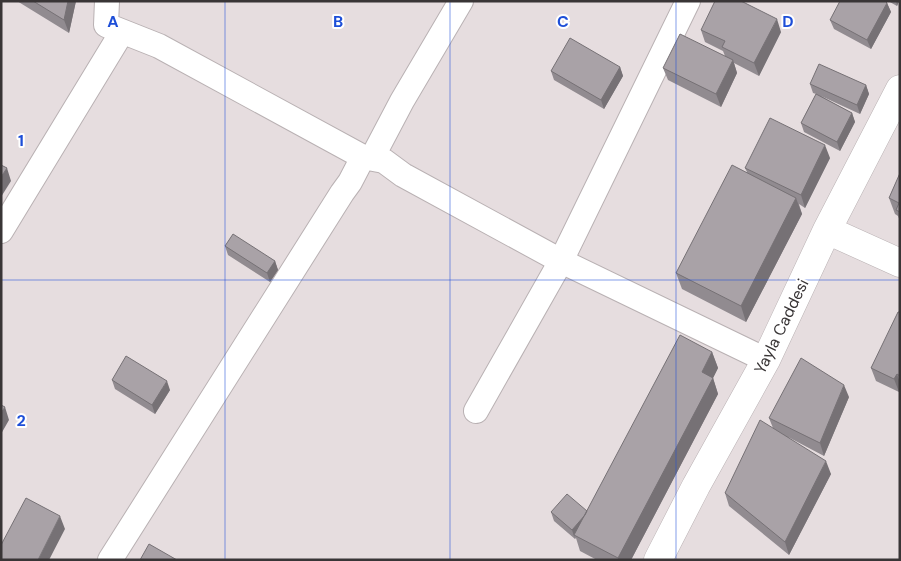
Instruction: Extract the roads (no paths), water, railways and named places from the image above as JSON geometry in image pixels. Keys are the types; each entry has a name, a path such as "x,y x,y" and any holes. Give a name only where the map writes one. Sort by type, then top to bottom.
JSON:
{"street":[{"path":"107,1 106,25 159,46 368,157 384,161 403,175 561,261 766,360"},
{"path":"110,560 342,193 368,157 461,1"},
{"path":"476,411 561,261 688,1"},
{"path":"1,231 122,32"},
{"name":"Yayla Caddesi","path":"658,560 696,486 766,360 828,230 900,89"},
{"path":"828,230 900,263"}]}
